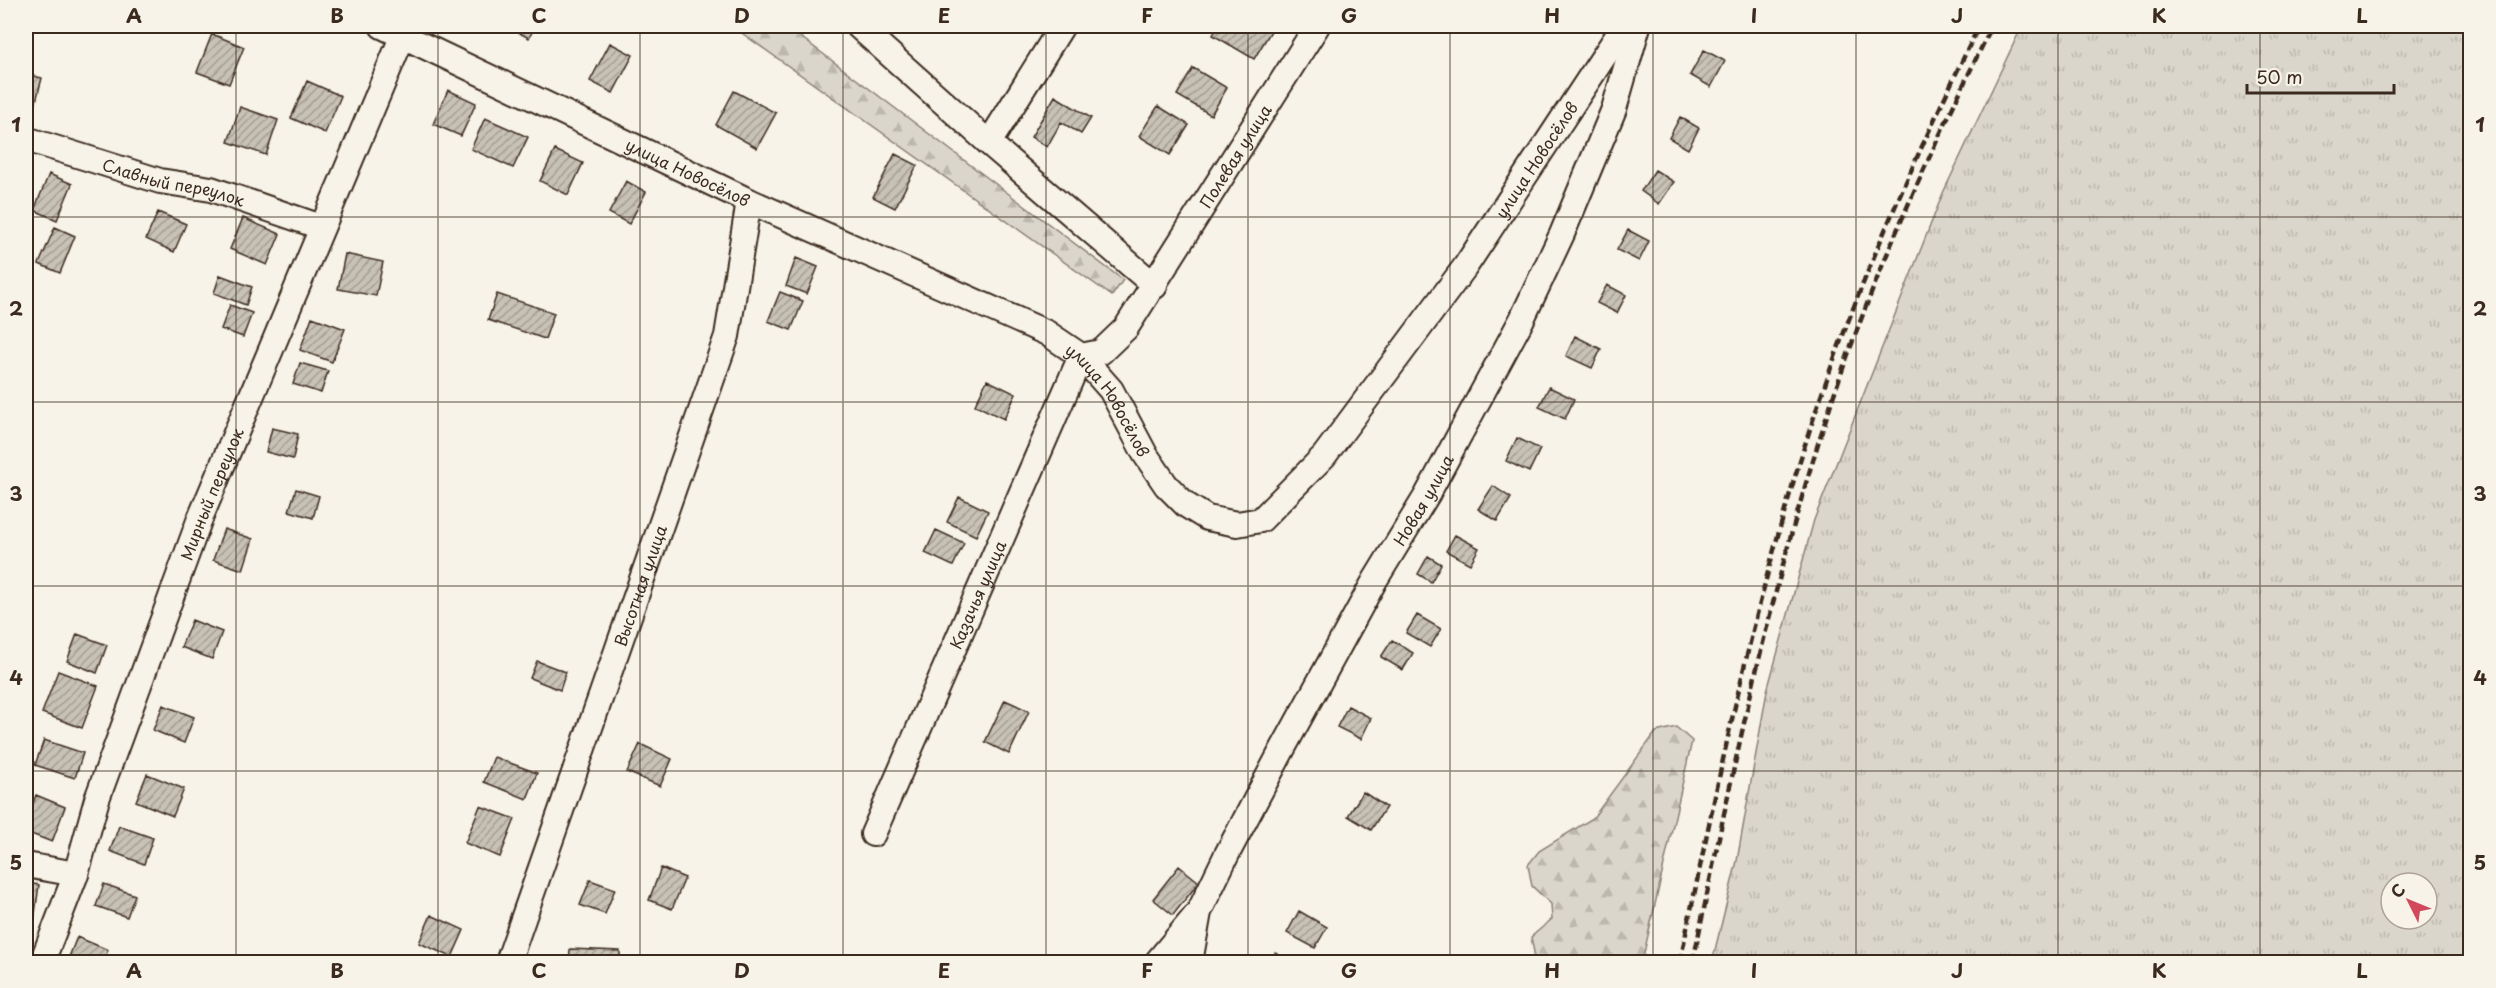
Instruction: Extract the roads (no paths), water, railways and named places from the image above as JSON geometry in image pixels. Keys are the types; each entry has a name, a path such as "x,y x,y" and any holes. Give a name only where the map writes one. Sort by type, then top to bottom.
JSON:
{"street":[{"path":"858,26 988,143 1155,286"},
{"path":"988,143 1062,26"},
{"name":"Полевая улица","path":"1081,356 1101,352 1126,328 1155,286 1317,26"},
{"name":"улица Новосёлов","path":"393,30 749,201 1047,333 1081,356 1111,390 1145,454 1167,485 1186,505 1207,518 1237,524 1261,520 1324,456 1465,267 1624,26"},
{"name":"Новая улица","path":"1190,963 1199,912 1281,752 1375,580 1427,495 1521,321 1562,234 1614,109 1638,26"},
{"name":"Мирный переулок","path":"42,963 76,874 97,799 199,521 321,227 393,30"},
{"name":"Славный переулок","path":"26,139 160,181 211,189 321,227"},
{"name":"Высотная улица","path":"508,963 728,336 749,201"},
{"name":"Казачья улица","path":"873,834 1081,356"},
{"path":"26,865 76,874"},
{"path":"1157,963 1199,912"}],"railway":[{"path":"1680,962 1738,691 1772,556 1812,423 1868,271 1933,123 1979,26"},
{"path":"1693,962 1767,627 1823,428 1859,325 1900,224 1992,26"}]}
